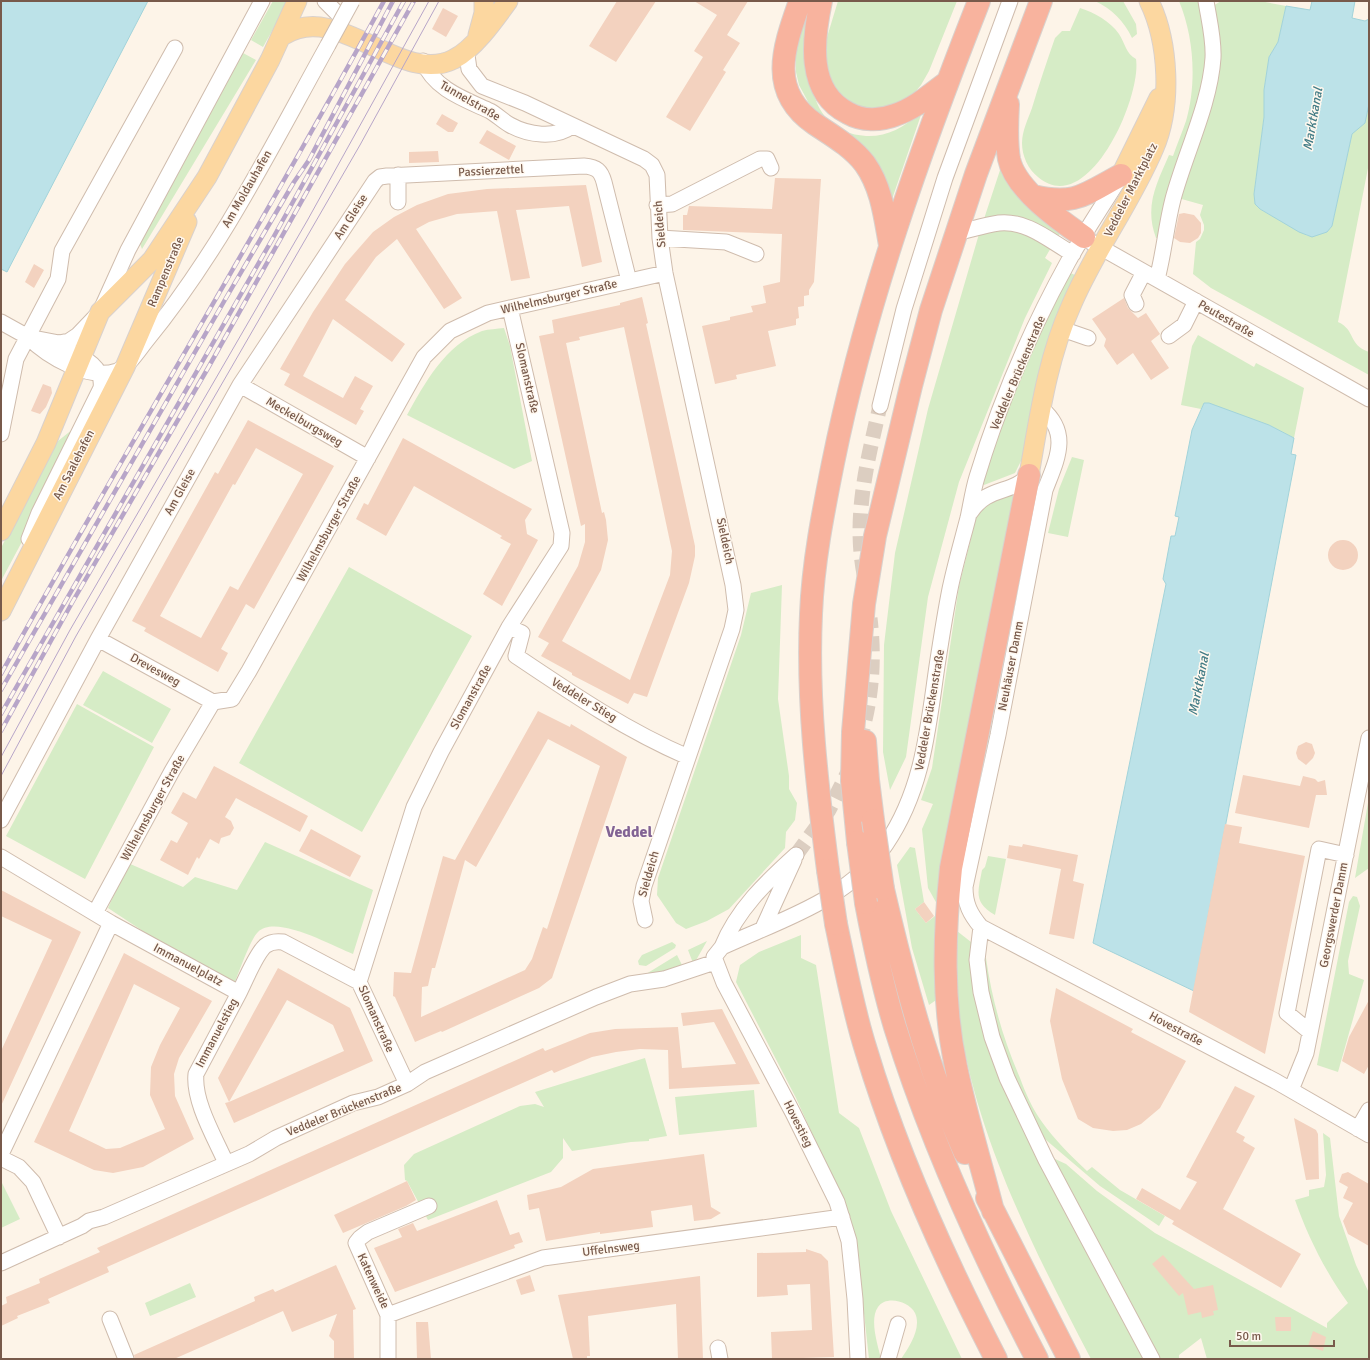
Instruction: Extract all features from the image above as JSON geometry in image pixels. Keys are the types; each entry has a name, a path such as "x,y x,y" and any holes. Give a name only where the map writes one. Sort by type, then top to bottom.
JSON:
{"highway":[{"path":"800,1 788,36 783,58 783,69 787,92 798,109 809,120 837,139 865,164 879,193 890,246"},
{"path":"820,1 815,48 818,79 829,99 844,111 855,117 866,119 886,118 914,106 946,83"},
{"path":"979,1 946,83 890,246 868,320 843,415 819,532 812,607 811,699 820,805 836,924 849,988 866,1051 887,1112 938,1241 963,1296 996,1359"},
{"path":"1037,1359 966,1215 919,1101 895,1027 881,978 866,904 852,781 853,732 864,604 875,536 911,386 931,310 956,233 976,174 1041,1"},
{"path":"1008,88 1007,140 1009,159 1017,179 1032,196 1086,246"},
{"path":"1032,196 1057,200 1073,200 1121,175"},
{"path":"993,1211 959,1082 950,1030 944,964 951,868 1029,475"},
{"path":"858,684 864,726 868,780 883,889 915,1016 938,1085 961,1144 993,1211 1069,1359"}],"main road":[{"name":"Rampenstraße","path":"125,367 207,177 280,39 297,1"},
{"path":"473,43 484,13 484,1"},
{"path":"280,39 288,29 302,19 323,14 339,15 414,58 423,61 441,63 454,59 473,43 508,1"},
{"name":"Veddeler Marktplatz","path":"1086,246 1155,147 1163,119 1165,84 1164,45 1158,18 1149,1"},
{"name":"Veddeler Marktplatz","path":"1121,175 1165,84"},
{"name":"Rampenstraße","path":"100,312 152,260 207,177"},
{"name":"Veddeler Brückenstraße","path":"1029,475 1041,408 1086,246"},
{"path":"1,531 46,443 100,312"},
{"name":"Am Saalehafen","path":"1,611 125,367"}],"street":[{"path":"28,337 52,342 66,342 74,338 100,312 128,250 262,1"},
{"path":"325,1 339,15"},
{"name":"Am Moldauhafen","path":"125,367 162,322 205,260 246,194 352,1"},
{"path":"880,406 904,309 945,178 1010,1"},
{"path":"1157,279 1163,258 1166,224 1209,87 1213,59 1212,39 1206,1"},
{"name":"Tunnelstraße","path":"473,43 467,55 469,69 482,86 525,103 644,159"},
{"path":"1,434 16,359 58,279 62,251 175,48"},
{"name":"Tunnelstraße","path":"423,61 428,73 436,82 473,104 491,112 510,125 536,133 550,134 566,131 572,126"},
{"path":"657,205 672,204 760,158 767,158 772,168"},
{"name":"Sieldeich","path":"644,159 652,165 656,172 658,183 657,205 665,273 725,539 736,602 732,629 642,893 642,907 645,920"},
{"name":"Passierzettel","path":"380,177 584,166 597,169 601,172 629,281"},
{"path":"398,175 398,202"},
{"name":"Veddeler Marktplatz","path":"1086,246 1121,175"},
{"name":"Am Gleise","path":"1,820 98,638 240,385 370,188 380,177"},
{"name":"Peutestraße","path":"956,233 999,223 1012,223 1086,246 1157,279 1369,399"},
{"path":"660,238 726,242 756,254"},
{"name":"Veddeler Brückenstraße","path":"763,928 824,901 855,880 886,844 904,813 912,795 920,770 927,738 950,590 969,515 976,479 995,424 1023,354 1050,297 1086,246"},
{"path":"1136,304 1132,295 1144,272"},
{"name":"Wilhelmsburger Straße","path":"95,913 172,771 213,702 232,699 424,357 450,331 488,313 665,273"},
{"path":"1169,336 1184,325 1196,301"},
{"name":"Slomanstraße","path":"407,1084 359,982 414,807 441,752 509,627 562,546 562,533 510,308"},
{"path":"1,322 28,337 62,363 80,363 96,367 100,372 112,372 125,367"},
{"path":"1062,329 1088,338"},
{"path":"52,342 80,363"},
{"name":"Am Saalehafen","path":"13,589 13,580 39,513 101,388 102,380 100,372"},
{"name":"Meckelburgsweg","path":"240,385 368,458"},
{"name":"Neuhäuser Damm","path":"982,927 972,916 967,907 965,887 998,735 1045,490 1056,460 1060,437 1052,417 1041,408"},
{"name":"Veddeler Brückenstraße","path":"969,515 976,504 984,497 1016,485 1029,475"},
{"name":"Veddeler Stieg","path":"509,627 522,633 516,656 583,701 642,734 688,757"},
{"name":"Drevesweg","path":"98,638 213,702"},
{"name":"Georgswerder Damm","path":"1291,1090 1301,1067 1310,1032 1369,738"},
{"path":"1310,1032 1287,1012 1319,849 1346,854"},
{"path":"715,962 715,954 722,947 763,928 796,856 777,872 746,905 730,928 722,947"},
{"name":"Immanuelplatz","path":"1,857 110,923 238,993"},
{"path":"1,1154 110,923"},
{"path":"982,927 978,960 981,992 992,1037 1007,1078 1043,1154 1152,1359"},
{"name":"Hovestraße","path":"982,927 1291,1090 1364,1132"},
{"path":"238,993 262,950 269,944 277,941 283,942 359,982"},
{"name":"Veddeler Brückenstraße","path":"1,1263 59,1237 89,1221 104,1217 226,1163 250,1154 276,1138 353,1103 378,1097 407,1084 425,1072 596,997 630,984 664,979 715,962"},
{"name":"Hovestieg","path":"715,962 724,983 793,1113 837,1202 849,1241 855,1299 858,1359"},
{"name":"Immanuelstieg","path":"226,1163 198,1100 195,1083 196,1074 238,993"},
{"path":"1364,1132 1369,1110"},
{"path":"1,1158 19,1168 33,1182 59,1237"},
{"name":"Katenweide","path":"388,1359 388,1315 356,1243 368,1232 429,1206"},
{"name":"Uffelnsweg","path":"388,1315 543,1258 842,1217"},
{"path":"110,1319 126,1359"},
{"path":"888,1359 898,1324"}],"green space":[{"path":"273,1 289,1 263,47 251,40"},
{"path":"838,1 957,1 929,71 921,85 909,99 875,111 849,104 827,80 824,47"},
{"path":"1095,1 1123,1 1136,24 1137,34 1132,38 1117,16"},
{"path":"1179,1 1202,1 1208,40 1204,86 1159,238 1156,238 1151,215 1156,185 1169,155 1173,156 1183,130 1192,91 1193,76 1191,45"},
{"path":"1221,1 1260,1 1286,6 1278,42 1269,57 1264,90 1264,117 1254,194 1255,204 1260,209 1308,236 1327,232 1332,226 1352,133 1365,123 1369,104 1369,163 1338,322 1344,325 1355,342 1362,349 1369,352 1369,375 1211,288 1193,274 1196,242 1200,239 1204,230 1204,225 1200,215 1203,205 1178,198 1213,87 1213,6"},
{"path":"1080,8 1102,18 1115,29 1130,54 1136,59 1136,77 1130,100 1121,124 1108,148 1093,169 1075,182 1057,186 1038,177 1031,170 1024,157 1022,139 1055,38 1062,31 1070,31"},
{"path":"805,19 807,19 808,56 814,93 820,109 830,122 845,131 866,136 873,136 894,131 918,114 921,115 891,202 812,109 799,85 796,72 796,45"},
{"path":"243,53 256,60 142,249 140,244"},
{"path":"1003,161 1063,229 1057,238 983,222"},
{"path":"1012,226 1052,246 1045,258 1052,263 1025,318 959,482 928,597 906,757 890,790 883,752 884,645 895,553 928,409 979,234"},
{"path":"1068,272 1075,275 1049,337 1024,455 1015,473 984,485 981,482 1005,411 1031,349"},
{"path":"504,328 510,346 532,461 514,469 407,415 437,366 457,346 469,337 482,331"},
{"path":"1198,335 1254,367 1256,363 1304,388 1294,438 1269,425 1203,405 1201,409 1181,405 1192,346"},
{"path":"73,429 25,536 1,581 1,548 53,445"},
{"path":"1072,457 1084,460 1068,537 1048,533 1059,489"},
{"path":"1015,494 937,904 928,888 922,829 933,804 921,800 932,768 959,586 977,514 990,501"},
{"path":"349,567 472,636 362,832 239,763"},
{"path":"782,585 778,699 789,776 789,789 797,803 795,820 786,832 785,848 729,909 707,921 686,929 676,923 657,895 658,878 741,635 751,593"},
{"path":"103,671 171,709 152,743 83,705"},
{"path":"77,704 154,747 85,879 6,836"},
{"path":"1369,797 1369,868 1355,878"},
{"path":"265,842 373,890 353,954 304,933 290,929 266,927 255,935 235,982 179,955 108,908 128,863 183,887 195,877 237,890"},
{"path":"910,847 915,848 924,902 915,909 926,923 935,916 937,920 939,998 929,1005 912,948 897,865"},
{"path":"988,856 1006,859 995,915 983,906 979,896 979,884 982,870 985,867"},
{"path":"1353,896 1357,897 1360,906 1348,961 1349,974 1364,980 1338,1072 1317,1065 1349,902"},
{"path":"957,931 971,942 980,1013 1146,1359 1091,1359 1024,1224 986,1129 971,1080 961,1031 956,982 955,950"},
{"path":"801,935 801,958 816,965 839,1113 859,1128 891,1211 962,1359 901,1359 914,1337 917,1319 915,1313 908,1305 892,1300 882,1303 875,1312 875,1333 881,1359 869,1359 856,1240 850,1217 796,1098 736,982 740,965 759,952"},
{"path":"707,941 695,962 693,963 688,950"},
{"path":"672,942 676,945 675,948 646,966 639,965 638,961 642,955"},
{"path":"677,955 683,967 660,973 646,974"},
{"path":"981,957 986,958 991,989 1008,1049 1038,1117 1069,1154 1087,1171 1092,1167 1120,1190 1165,1216 1159,1226 1100,1186 1039,1134 996,1036"},
{"path":"645,1058 667,1136 649,1139 649,1141 631,1142 572,1151 563,1138 563,1158 551,1172 428,1220 407,1181 405,1180 404,1165 414,1154 520,1106 535,1104 544,1107 535,1092"},
{"path":"754,1090 757,1127 679,1135 675,1097"},
{"path":"1323,1133 1330,1138 1339,1216 1356,1265 1369,1293 1369,1359 1207,1359 1201,1338 1179,1355 1179,1359 1158,1359 1052,1159 1066,1164 1097,1191 1155,1233 1327,1328 1327,1323 1348,1303 1332,1279 1318,1253 1295,1200 1309,1196 1309,1190 1324,1187 1326,1175"},
{"path":"1,1181 20,1219 1,1228"},
{"path":"190,1283 196,1297 150,1316 145,1303"}],"water":[{"path":"1,1 148,1 7,272 1,269"},
{"name":"Marktkanal","path":"1312,1 1355,1 1352,18 1365,21 1369,19 1369,104 1365,123 1352,134 1332,226 1327,232 1312,237 1299,232 1260,209 1255,204 1254,194 1264,117 1264,90 1269,57 1278,42 1286,6 1310,10"},
{"name":"Marktkanal","path":"1204,403 1209,403 1269,425 1294,438 1291,454 1296,455 1194,991 1093,943 1166,584 1163,579 1171,536 1175,536 1179,517 1175,516 1192,430"}],"building":[{"path":"617,1 656,1 616,62 589,46"},
{"path":"694,1 748,1 727,35 740,43 723,70 726,72 690,131 666,117 703,57 694,51 717,15"},
{"path":"443,8 458,16 446,37 432,29"},
{"path":"442,114 458,123 453,132 448,132 436,124"},
{"path":"487,130 516,146 509,160 479,143"},
{"path":"438,151 439,162 409,163 409,152"},
{"path":"775,178 821,179 814,282 809,290 809,295 804,296 804,306 798,307 799,318 796,319 796,325 768,331 776,366 736,375 737,379 715,384 702,326 730,320 730,317 753,312 751,306 766,303 763,286 780,282 782,234 683,230 683,215 687,215 689,206 772,209"},
{"path":"586,185 602,262 582,267 569,206 516,210 530,278 511,281 497,211 457,214 429,222 416,229 462,298 444,309 397,239 376,257 345,300 405,344 392,362 333,319 303,376 343,398 355,376 373,386 360,409 364,411 356,425 284,385 290,374 280,369 313,312 345,264 373,232 394,217 417,205 448,194 487,189"},
{"path":"1184,213 1194,215 1201,223 1201,233 1198,238 1190,243 1180,242 1174,238 1179,214"},
{"path":"34,264 44,270 34,288 25,282"},
{"path":"642,297 648,323 646,324 695,546 695,556 689,583 647,697 634,693 628,704 572,675 572,673 541,656 549,643 538,637 578,566 585,542 585,524 581,526 539,336 554,333 552,320 620,305 620,303","holes":["624,327 672,551 670,575 630,680 562,641 601,570 608,540 606,520 604,512 602,513 566,343 580,340 579,337"]},
{"path":"1124,298 1128,308 1138,318 1146,313 1160,334 1151,341 1169,368 1151,380 1133,353 1117,365 1104,346 1106,339 1092,319"},
{"path":"43,384 51,387 52,393 46,407 40,414 31,411"},
{"path":"248,420 334,466 254,609 246,604 221,649 228,653 218,672 144,631 146,628 132,621 215,472 218,474","holes":["256,448 303,474 238,590 230,586 201,638 160,616 233,484 235,485"]},
{"path":"403,438 532,509 525,520 527,534 538,540 502,606 483,594 511,544 500,538 502,536 414,486 386,536 356,519 364,503 368,505"},
{"path":"1343,540 1349,541 1357,549 1357,561 1349,569 1343,570 1337,569 1329,561 1328,555 1329,549 1337,541"},
{"path":"538,711 570,727 571,724 627,757 552,978 539,988 442,1032 441,1031 415,1042 395,997 393,996 394,972 411,973 443,856 455,860","holes":["548,739 600,766 547,929 543,927 532,959 525,970 421,1017 422,987 428,986 432,968 435,968 465,860 476,867"]},
{"path":"1306,742 1312,744 1315,753 1313,758 1306,765 1298,759 1296,753 1298,746"},
{"path":"214,766 308,816 300,832 236,798 225,817 231,821 234,828 230,835 221,838 219,844 210,839 199,859 197,857 188,875 160,860 171,840 177,843 188,823 171,813 183,792 196,799"},
{"path":"1243,775 1300,786 1303,776 1315,779 1318,782 1325,780 1327,795 1316,795 1309,828 1235,813"},
{"path":"1225,824 1242,827 1239,843 1305,856 1265,1054 1189,1012"},
{"path":"311,829 361,856 350,877 299,851"},
{"path":"1023,844 1078,855 1073,881 1084,884 1074,939 1049,934 1061,869 1007,858 1009,845 1022,847"},
{"path":"1,890 81,932 1,1106 1,1051 52,940 1,916"},
{"path":"924,902 934,916 926,923 915,909"},
{"path":"124,953 212,1001 179,1058 174,1074 175,1096 194,1139 143,1167 113,1173 94,1170 34,1142","holes":["134,984 180,1008 160,1045 151,1067 150,1095 165,1129 120,1148 106,1149 69,1131"]},
{"path":"278,968 350,1008 373,1061 234,1123 225,1103 229,1102 218,1078","holes":["287,1000 333,1025 344,1051 229,1102"]},
{"path":"1056,988 1133,1029 1131,1032 1186,1061 1160,1108 1141,1124 1127,1130 1113,1131 1093,1128 1078,1119 1062,1079 1050,1021"},
{"path":"1369,1000 1369,1065 1364,1074 1342,1061 1349,1037"},
{"path":"722,1009 760,1084 669,1089 668,1050 640,1049 592,1057 554,1073 552,1070 107,1267 109,1272 48,1299 50,1303 17,1316 18,1318 1,1326 1,1306 7,1303 6,1297 40,1283 39,1279 100,1252 97,1248 543,1048 545,1051 590,1033 615,1029 678,1027 682,1068 736,1064 714,1022 683,1026 681,1013"},
{"path":"1235,1086 1255,1096 1236,1132 1245,1137 1243,1141 1255,1148 1223,1209 1301,1254 1281,1288 1172,1224 1174,1221 1136,1199 1142,1188 1180,1210 1197,1182 1186,1177"},
{"path":"1294,1118 1316,1130 1318,1134 1319,1179 1306,1180"},
{"path":"704,1154 711,1207 721,1213 711,1219 694,1221 692,1205 651,1211 653,1227 600,1234 600,1232 546,1241 539,1208 529,1210 527,1195 561,1187 593,1169"},
{"path":"1348,1172 1369,1184 1369,1246 1348,1234 1343,1221 1353,1203 1343,1198 1348,1187 1339,1182 1342,1174"},
{"path":"407,1181 416,1200 406,1206 343,1233 334,1215"},
{"path":"497,1200 510,1235 519,1232 523,1242 514,1245 515,1248 395,1292 374,1248 402,1237 398,1229 413,1223 417,1231"},
{"path":"806,1249 821,1254 828,1261 834,1357 772,1359 771,1332 812,1330 810,1284 787,1285 788,1295 757,1297 757,1253 806,1252"},
{"path":"1163,1255 1194,1289 1213,1285 1218,1310 1213,1311 1214,1315 1202,1318 1201,1312 1188,1315 1183,1293 1179,1296 1152,1264"},
{"path":"336,1265 356,1309 353,1310 354,1359 334,1359 334,1341 329,1336 337,1314 292,1332 283,1311 174,1359 135,1359 134,1355 255,1301 254,1297 273,1289 275,1292"},
{"path":"530,1275 535,1291 521,1295 516,1280"},
{"path":"700,1276 703,1359 678,1359 676,1304 588,1316 590,1356 587,1356 587,1359 573,1359 558,1295"},
{"path":"1275,1317 1291,1317 1291,1331 1276,1331"},
{"path":"416,1322 428,1322 431,1359 417,1359"},
{"path":"1313,1331 1326,1337 1323,1351 1308,1346"}],"tunnel":[{"path":"864,574 861,553 861,511 866,469 880,406"},
{"path":"859,742 870,696 872,665 870,618"},
{"path":"796,855 829,810 850,768"}],"tram line":[{"path":"1,757 70,630 307,221 429,1"},
{"path":"1,776 76,636 360,145 439,1"}],"railway":[{"path":"1,674 96,505 290,170 384,1"},
{"path":"1,690 226,298 294,182 309,160 393,1"},
{"path":"1,714 273,238 404,1"},
{"path":"1,731 73,601 208,368 414,1"}],"district":[{"name":"Veddel","path":"629,832"}]}
